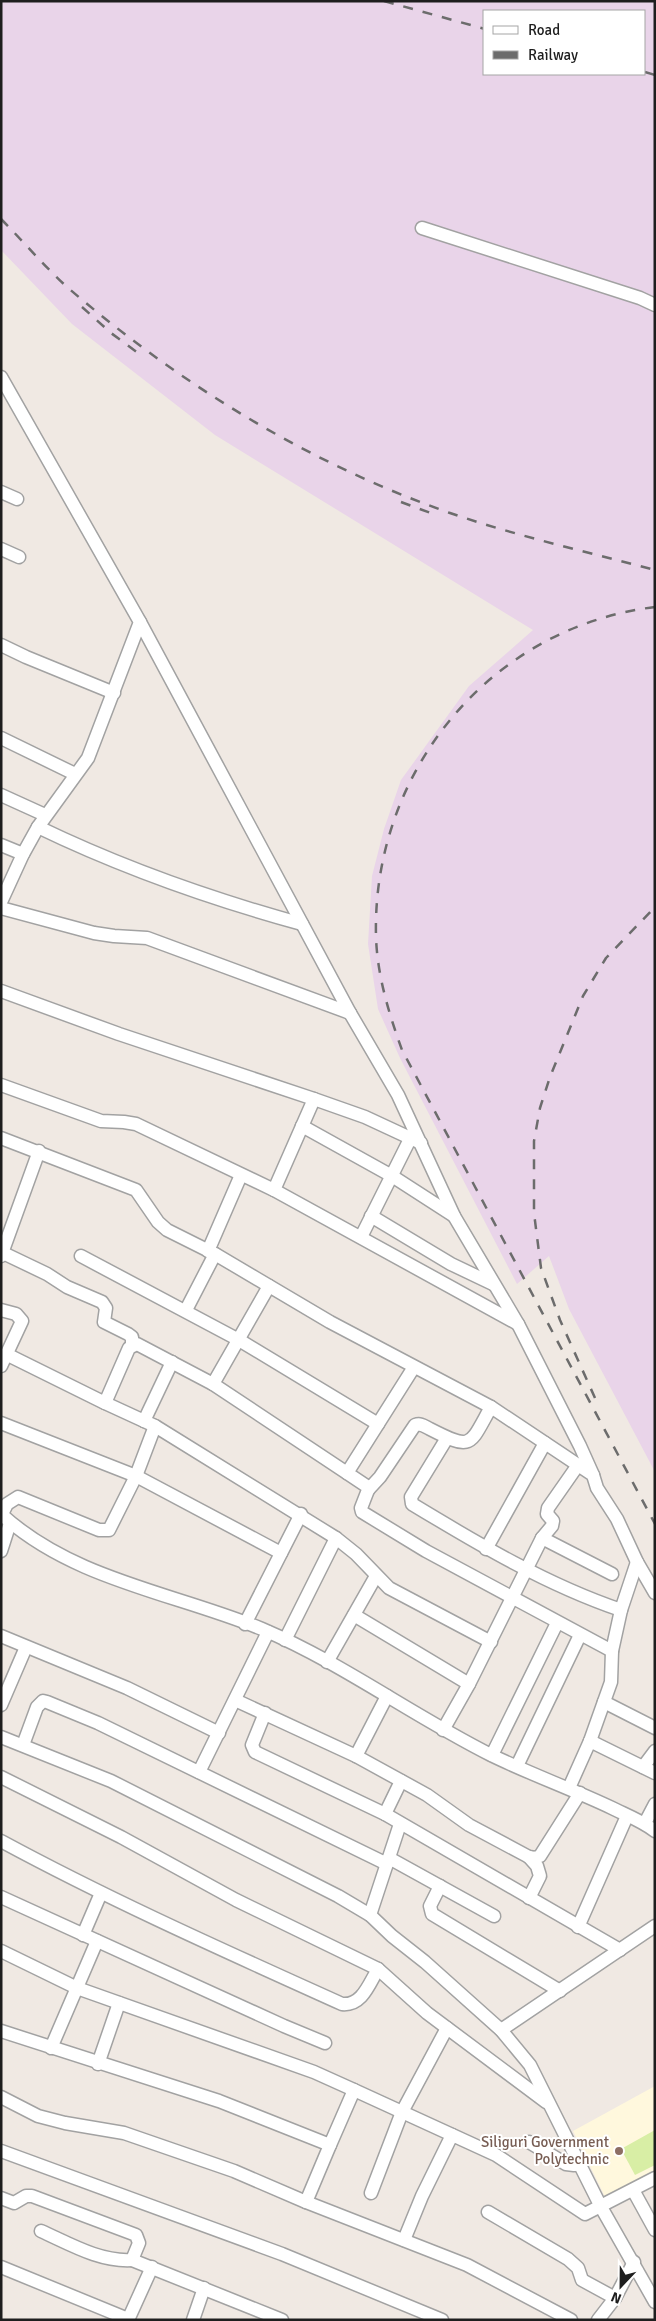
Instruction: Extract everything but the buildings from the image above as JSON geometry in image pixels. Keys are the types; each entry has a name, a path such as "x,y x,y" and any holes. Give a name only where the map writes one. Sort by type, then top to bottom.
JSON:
{"street":[{"path":"422,228 640,298 655,305"},
{"path":"1,377 140,622 350,1013 398,1095 416,1141 454,1216 518,1324 580,1446 597,1488 617,1519 637,1562 655,1593"},
{"path":"1,398 16,404"},
{"path":"1,492 17,498"},
{"path":"1,549 19,557"},
{"path":"1,902 23,854 45,815 88,758 140,622"},
{"path":"1,644 26,657 114,693"},
{"path":"1,738 75,774"},
{"path":"1,795 45,815"},
{"path":"38,827 83,849 186,888 242,907 302,924"},
{"path":"1,845 23,854"},
{"path":"1,908 94,933 155,940 350,1013"},
{"path":"1,991 119,1034 365,1117 416,1141"},
{"path":"1,1085 101,1121 136,1124 274,1190 518,1324"},
{"path":"274,1190 314,1099"},
{"path":"302,1126 392,1176 454,1216"},
{"path":"1,1138 39,1151 136,1190 158,1222 167,1230 211,1252 330,1322 490,1407 593,1475"},
{"path":"361,1237 392,1176 416,1141"},
{"path":"39,1151 2,1253 47,1274 67,1287 102,1302 106,1308 104,1322 132,1337 132,1344 128,1348 105,1403"},
{"path":"186,1310 241,1175"},
{"path":"372,1216 450,1264 493,1284"},
{"path":"81,1256 186,1310 378,1424"},
{"path":"213,1384 269,1286"},
{"path":"1,1310 16,1314 22,1321 1,1366"},
{"path":"132,1344 137,1344 213,1384 366,1484 368,1490"},
{"path":"6,1354 150,1423 301,1514 336,1538 356,1554 388,1588 491,1642"},
{"path":"1,1551 7,1504 18,1497 99,1530 109,1530 136,1476 150,1423 172,1362"},
{"path":"347,1472 414,1367"},
{"path":"490,1407 475,1434 468,1443 464,1444 447,1438 422,1425 415,1425 380,1476 368,1490 360,1508 368,1516 426,1551 612,1651"},
{"path":"1,1423 136,1476 281,1553"},
{"path":"447,1438 410,1500 412,1504 486,1548 527,1569 594,1600 621,1610"},
{"path":"486,1548 545,1443"},
{"path":"443,1730 491,1642 542,1538 553,1523 547,1514 548,1508 578,1465"},
{"path":"245,1624 301,1514"},
{"path":"4,1517 42,1545 128,1585 268,1632 285,1640 387,1696 443,1730 492,1755 575,1791 650,1827 655,1804"},
{"path":"285,1640 336,1538"},
{"path":"542,1538 612,1574"},
{"path":"235,1700 356,1756 426,1794 469,1825 529,1857 535,1858 540,1856 575,1791 611,1682 612,1651 621,1610 637,1562"},
{"path":"327,1662 376,1576"},
{"path":"354,1615 469,1684"},
{"path":"492,1755 557,1623"},
{"path":"199,1772 268,1632"},
{"path":"517,1766 580,1635"},
{"path":"1,1636 127,1688 219,1733"},
{"path":"1,1705 4,1689 26,1647"},
{"path":"356,1756 387,1696"},
{"path":"23,1745 38,1708 43,1701 47,1702 98,1723 388,1861 440,1886 494,1916"},
{"path":"604,1702 653,1723"},
{"path":"266,1713 252,1745 255,1752 384,1814 620,1950"},
{"path":"1,1737 111,1781 338,1896 370,1916 501,2030 530,2065 601,2207 634,2262 655,2302"},
{"path":"590,1741 655,1773"},
{"path":"643,1767 655,1751"},
{"path":"1,1777 121,1837 228,1896 378,1969 447,2028 472,2044 549,2104"},
{"path":"384,1814 401,1781"},
{"path":"578,1927 627,1816"},
{"path":"370,1916 400,1824"},
{"path":"1,1840 101,1893 342,2004 350,2005 360,1999 378,1969"},
{"path":"529,1857 537,1866 540,1876 529,1898"},
{"path":"440,1886 430,1906 432,1914 560,1991"},
{"path":"82,1934 101,1893"},
{"path":"1,1897 325,2043"},
{"path":"501,2030 655,1926"},
{"path":"51,2048 97,1941"},
{"path":"1,1951 77,1988 314,2072 496,2155 581,2212 590,2213 634,2187 655,2178"},
{"path":"98,2064 120,2003"},
{"path":"371,2193 402,2112 447,2028"},
{"path":"1,2031 98,2064 219,2101 330,2145"},
{"path":"306,2202 354,2090"},
{"path":"1,2097 38,2116 124,2133 234,2171 306,2202 468,2265 571,2320"},
{"path":"404,2240 422,2196 452,2135"},
{"path":"529,2142 569,2165 579,2162"},
{"path":"1,2151 282,2254 442,2320"},
{"path":"634,2187 655,2230"},
{"path":"1,2198 14,2203 26,2196 32,2196 136,2235 140,2243 132,2260"},
{"path":"488,2212 568,2259 578,2268 582,2280 615,2298"},
{"path":"41,2231 100,2256 114,2260 132,2260 152,2267 282,2320"},
{"path":"598,2320 615,2298 634,2262"},
{"path":"1,2268 128,2320 152,2267"},
{"path":"193,2320 204,2288"}],"shaded area":[{"path":"1,1 655,1 655,1472 569,1309 549,1256 517,1284 400,1058 378,1009 368,944 372,876 384,829 401,780 469,686 533,630 215,435 72,324 1,250"},
{"name":"Siliguri Government Polytechnic","path":"655,2086 655,2172 606,2199 573,2131"}],"green space":[{"path":"655,2130 655,2165 635,2175 621,2149"}],"railway":[{"path":"384,1 483,28"},
{"path":"646,72 655,75"},
{"path":"1,219 58,279 110,323 155,357 201,388 248,418 296,445 397,493 450,513 526,536 655,570"},
{"path":"82,307 111,333 138,353"},
{"path":"401,502 436,515"},
{"path":"655,607 595,620 541,644 493,677 452,718 419,765 395,818 380,876 376,936 384,994 402,1050 655,1524"},
{"path":"595,1398 560,1320 541,1268 534,1213 534,1141 540,1108 550,1077 583,996 606,958 655,907"}],"place":[{"name":"Siliguri Government Polytechnic","path":"619,2151"}]}
